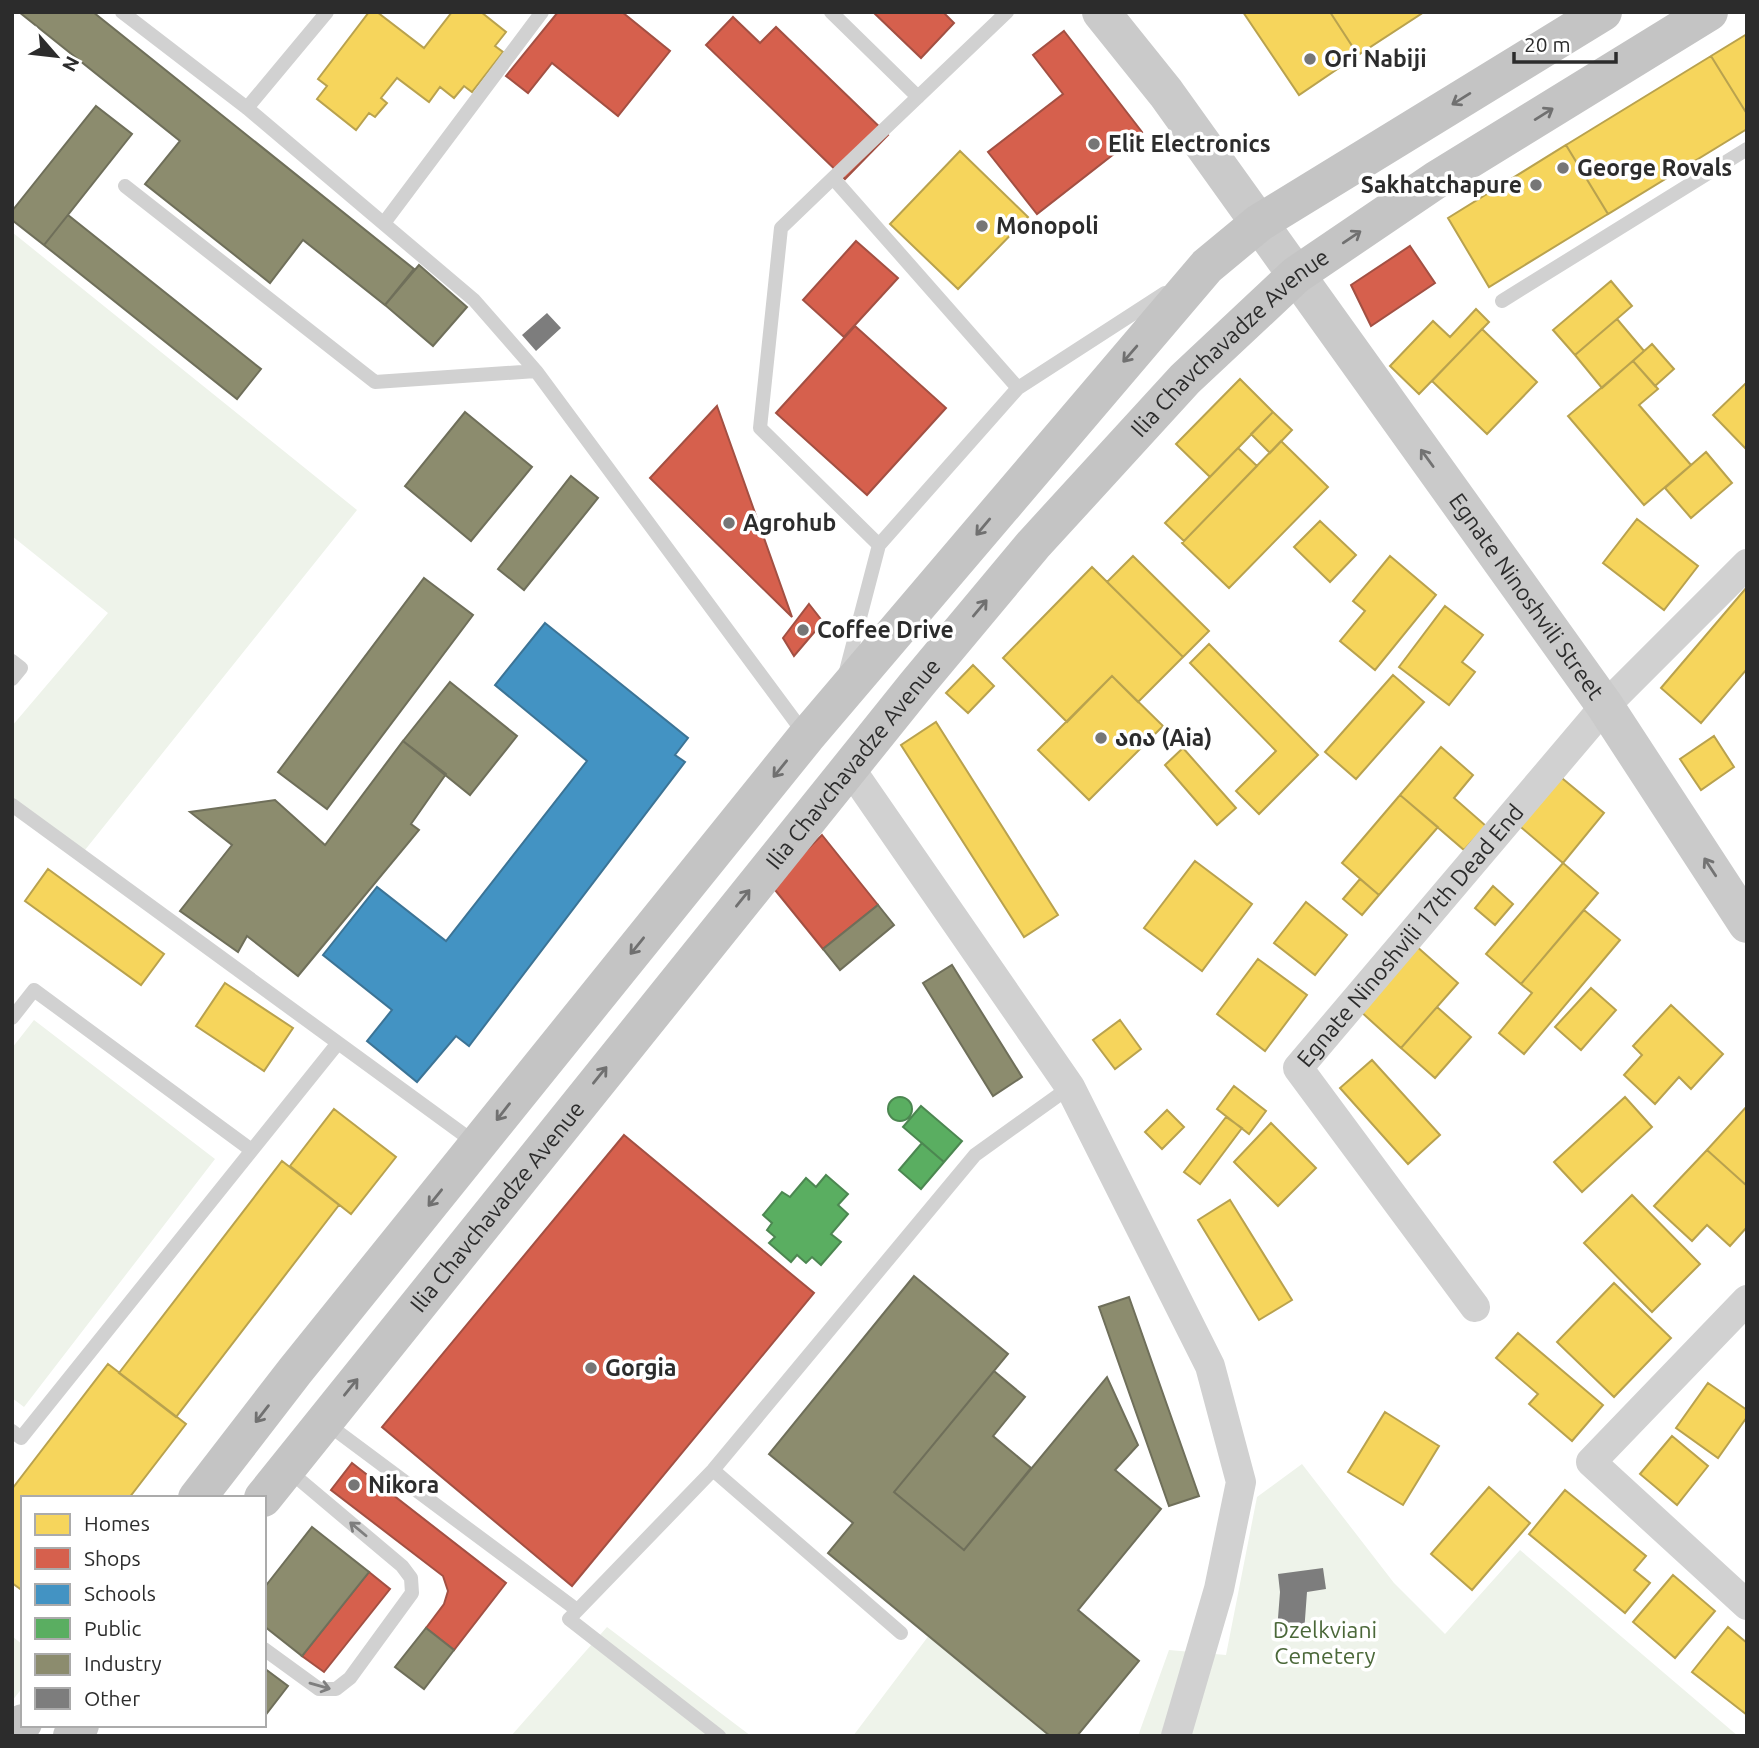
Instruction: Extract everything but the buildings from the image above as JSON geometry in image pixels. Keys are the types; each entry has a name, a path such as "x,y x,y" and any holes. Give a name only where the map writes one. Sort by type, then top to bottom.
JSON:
{"main road":[{"name":"Egnate Ninoshvili Street","path":"1101,12 1166,93 1605,706 1747,924"},
{"path":"199,1496 806,737 1208,265 1259,223 1603,12"},
{"name":"Ilia Chavchavadze Avenue","path":"265,1496 849,766 1033,545 1185,379 1296,275 1436,180 1709,12"}],"street":[{"path":"1605,706 1747,564"},
{"name":"Egnate Ninoshvili 17th Dead End","path":"1475,1307 1298,1068 1605,706"},
{"path":"849,766 1070,1087 1210,1366 1241,1482 1219,1589 1176,1736"},
{"path":"1747,1300 1591,1462 1747,1605"}],"lane":[{"path":"122,12 247,108 474,300 536,371 806,737"},
{"path":"247,108 327,12"},
{"path":"384,223 542,12"},
{"path":"831,12 918,97"},
{"path":"879,545 760,428 781,228 1007,12"},
{"path":"1502,301 1747,149"},
{"path":"833,178 1018,388"},
{"path":"125,186 375,382 536,371"},
{"path":"839,698 879,545 1018,388 1208,265"},
{"path":"12,661 21,668 12,679"},
{"path":"12,805 478,1145"},
{"path":"12,1018 34,990 250,1149"},
{"path":"12,1431 21,1438 250,1149 338,1043"},
{"path":"719,1736 569,1619 713,1470 975,1155 1070,1087"},
{"path":"323,1421 577,1610"},
{"path":"266,1650 319,1689 336,1689 350,1678 412,1593 411,1578 402,1566 286,1468"},
{"path":"713,1470 901,1633"}],"green space":[{"path":"12,232 357,510 81,855 12,805 12,726 108,613 12,536"},
{"path":"34,1020 215,1159 24,1407 12,1398 12,1048"},
{"name":"Dzelkviani Cemetery","path":"1302,1464 1394,1583 1445,1634 1520,1550 1738,1736 1138,1736 1169,1650 1226,1655 1257,1497"},
{"path":"607,1627 751,1736 511,1736"},
{"path":"933,1630 1056,1736 853,1736"},
{"path":"12,1636 21,1643 21,1690 12,1701"}],"place":[{"name":"Ori Nabiji","path":"1310,59"},
{"name":"Elit Electronics","path":"1094,144"},
{"name":"George Rovals","path":"1563,168"},
{"name":"Sakhatchapure","path":"1536,185"},
{"name":"Monopoli","path":"982,226"},
{"name":"Agrohub","path":"729,523"},
{"name":"Coffee Drive","path":"803,630"},
{"name":"აია (Aia)","path":"1101,738"},
{"name":"Gorgia","path":"591,1368"},
{"name":"Nikora","path":"354,1485"}]}
